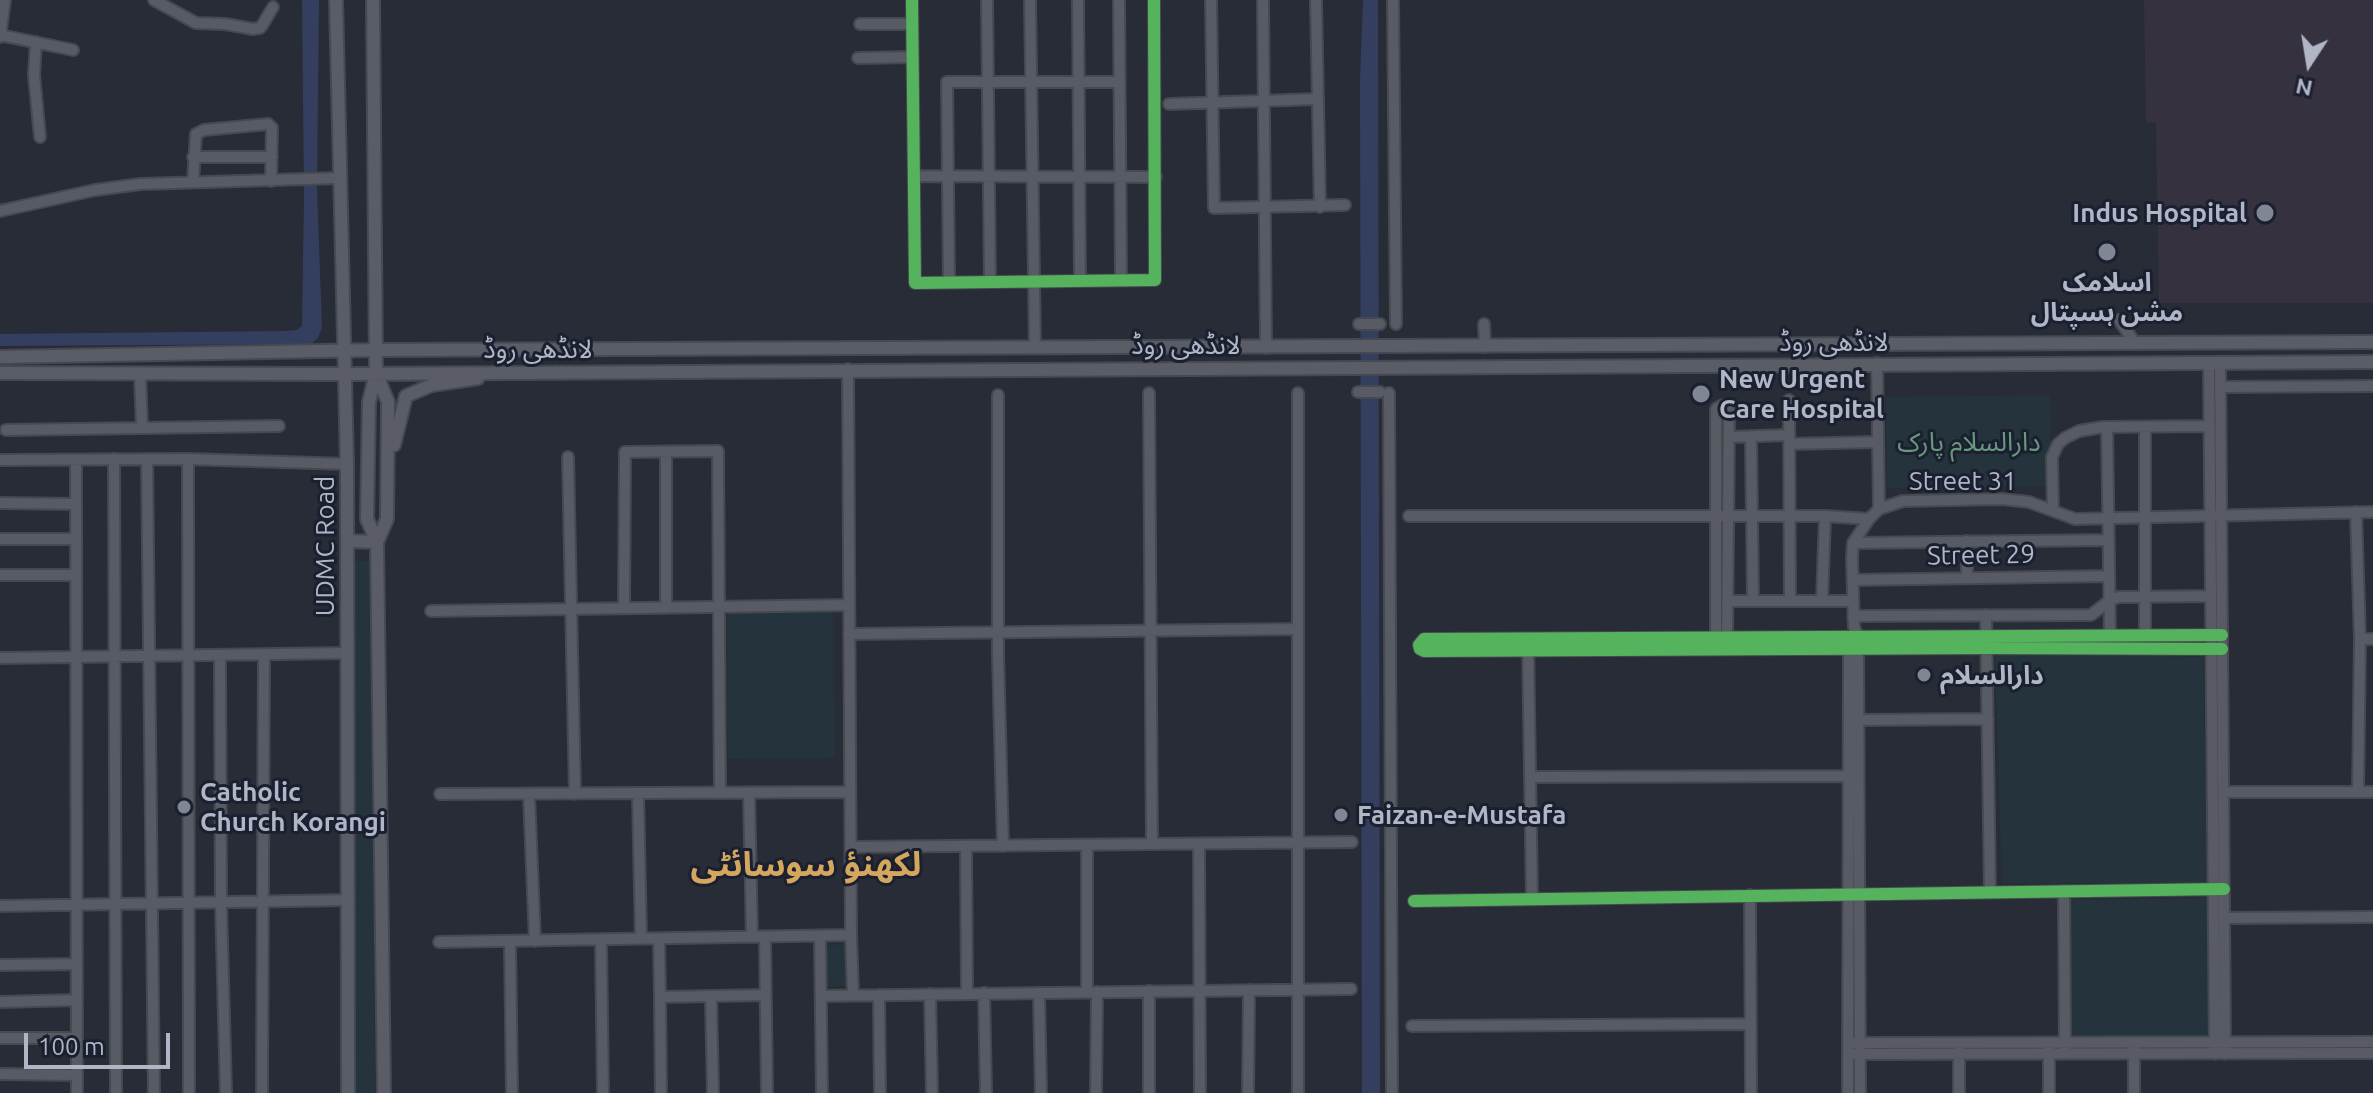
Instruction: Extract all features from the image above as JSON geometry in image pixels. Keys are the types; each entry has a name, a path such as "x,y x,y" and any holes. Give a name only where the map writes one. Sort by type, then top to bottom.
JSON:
{"main road":[{"name":"UDMC Road","path":"336,0 347,464 348,1093"},
{"path":"373,0 376,373 369,402 367,519 377,542"},
{"name":"لانڈھی روڈ","path":"0,357 375,350 2373,342"},
{"path":"406,350 398,362 407,372"},
{"name":"لانڈھی روڈ","path":"0,373 344,374 2373,362"},
{"path":"388,460 406,396 432,385 545,371"},
{"path":"376,373 388,402 387,519 377,542"},
{"path":"347,541 377,542"},
{"name":"UDMC Road","path":"377,542 384,1093"}],"street":[{"path":"5,0 0,36 73,50"},
{"path":"154,0 196,23 253,29 260,28 273,7"},
{"path":"912,0 915,283 1155,280 1154,0"},
{"path":"987,0 990,282"},
{"path":"1030,0 1035,348"},
{"path":"1078,0 1080,281"},
{"path":"1119,0 1121,280"},
{"path":"1211,0 1214,208 1345,205"},
{"path":"1263,0 1266,348"},
{"path":"1316,0 1320,207"},
{"path":"1393,0 1396,324"},
{"path":"860,24 912,24"},
{"path":"36,42 34,75 40,137"},
{"path":"858,58 912,57"},
{"path":"949,282 947,82 1119,82"},
{"path":"1169,104 1318,99"},
{"path":"193,182 194,139 199,132 268,124 272,128 271,181"},
{"path":"193,157 272,157"},
{"path":"914,176 1156,177"},
{"path":"0,211 95,190 141,184 339,178"},
{"path":"2119,320 2136,344"},
{"path":"1359,324 1380,324"},
{"path":"1484,324 1485,347"},
{"path":"2214,362 2220,387 2211,596 2216,634"},
{"path":"2214,362 2209,426 2224,792 2219,889 2225,918 2220,1048"},
{"path":"1877,363 1879,509"},
{"path":"848,369 853,995"},
{"path":"140,374 142,427"},
{"path":"2220,387 2373,386"},
{"path":"1358,392 1384,392 1392,1093"},
{"path":"1149,393 1152,844"},
{"path":"1298,393 1298,1093"},
{"path":"998,395 998,633 1003,846"},
{"path":"1789,400 1790,601"},
{"path":"1719,406 1729,409 1727,601 1722,643 1716,516 1716,410 1719,406"},
{"path":"6,430 279,426"},
{"path":"2053,511 2052,457 2065,438 2079,431 2107,427 2209,426"},
{"path":"2107,427 2110,635"},
{"path":"2145,427 2145,634"},
{"path":"1751,436 1753,601"},
{"path":"1729,437 1877,442"},
{"path":"624,608 625,452 718,451 720,793"},
{"path":"666,452 666,608"},
{"path":"568,457 575,794"},
{"path":"114,459 116,1093"},
{"path":"147,459 154,1093"},
{"path":"188,459 189,1093"},
{"path":"0,460 188,459 347,464"},
{"path":"76,460 77,1093"},
{"name":"Street 31","path":"1853,543 1879,509 1903,501 2002,499 2029,502 2075,519 2373,512"},
{"path":"0,503 76,504"},
{"path":"2356,512 2360,639 2358,792"},
{"path":"1409,516 1825,516 1869,519"},
{"path":"1822,601 1825,516"},
{"path":"0,539 76,539"},
{"path":"1848,1093 1854,1048 1853,543 2109,540"},
{"path":"1967,541 1967,577"},
{"path":"0,575 75,575"},
{"name":"Street 29","path":"1853,580 2109,576"},
{"path":"2211,596 2110,600 2091,615 1986,615 1722,643 1424,651 1419,645 1424,639 1528,638 1722,643 1854,648 2217,649"},
{"path":"1727,601 1853,601"},
{"path":"431,611 849,605"},
{"path":"1986,615 1990,892"},
{"path":"849,634 1298,629"},
{"path":"1854,629 1986,635 2216,634"},
{"path":"1528,638 1532,899"},
{"path":"2360,639 2373,639"},
{"path":"1854,648 1859,720 1854,776"},
{"path":"2217,649 2220,1048"},
{"path":"0,658 347,653"},
{"path":"262,1093 264,654"},
{"path":"220,656 226,1093"},
{"path":"1859,720 1988,719"},
{"path":"1530,777 1854,776"},
{"path":"440,794 850,792"},
{"path":"2224,792 2373,792"},
{"path":"749,793 752,937"},
{"path":"529,794 535,941"},
{"path":"638,794 641,939"},
{"path":"851,847 1352,842"},
{"path":"1199,844 1200,1093"},
{"path":"1087,845 1096,1093"},
{"path":"966,846 967,994"},
{"path":"1414,901 2219,889"},
{"path":"2064,891 2065,1049"},
{"path":"1750,895 1751,1093"},
{"path":"0,906 349,900"},
{"path":"2225,918 2373,917"},
{"path":"439,942 851,935"},
{"path":"820,936 822,1093"},
{"path":"765,937 767,1093"},
{"path":"659,939 661,1093"},
{"path":"601,940 603,1093"},
{"path":"510,942 512,1093"},
{"path":"0,965 76,964"},
{"path":"822,996 1351,989"},
{"path":"1248,1093 1249,990"},
{"path":"1149,991 1149,1093"},
{"path":"984,993 986,1093"},
{"path":"1039,993 1041,1093"},
{"path":"930,994 932,1093"},
{"path":"660,997 766,995"},
{"path":"879,995 880,1093"},
{"path":"711,996 713,1093"},
{"path":"0,1002 76,1000"},
{"path":"1412,1026 1751,1024"},
{"path":"0,1038 76,1038"},
{"path":"1854,1048 2134,1049 2373,1042"},
{"path":"1854,1048 1860,1093"},
{"path":"2049,1048 2049,1093"},
{"path":"2220,1048 2373,1053"},
{"path":"1959,1049 1959,1093"},
{"path":"2134,1049 2134,1093"},
{"path":"0,1074 77,1075"}],"shaded area":[{"name":"Indus Hospital","path":"2144,0 2373,0 2373,303 2159,303 2156,123 2146,122"}],"green space":[{"name":"دارالسلام پارک","path":"2050,395 2051,486 1887,488 1886,397"},
{"path":"353,561 371,561 375,1093 356,1093"},
{"path":"833,612 835,758 728,759 727,613"},
{"path":"1995,654 2203,657 2207,883 2002,883"},
{"path":"2209,898 2208,1038 2071,1037 2069,900"},
{"path":"847,944 849,986 827,986 826,945"}],"water":[{"path":"302,0 319,0 317,188 322,328 318,338 311,344 0,346 0,334 286,331 302,326"},
{"path":"1363,0 1378,0 1380,1093 1362,1093 1360,79"}],"cycle path":[{"path":"912,0 915,283 1155,280 1154,0"},
{"path":"2222,635 1424,639 1419,645 1424,651 2222,649"},
{"path":"1414,901 2224,889"}],"place":[{"name":"Indus Hospital","path":"2265,213"},
{"name":"اسلامک مشن ہسپتال","path":"2107,252"},
{"name":"New Urgent Care Hospital","path":"1701,394"},
{"name":"دارالسلام","path":"1924,675"},
{"name":"Catholic Church Korangi","path":"184,807"},
{"name":"Faizan-e-Mustafa","path":"1341,815"}],"district":[{"name":"لکھنؤ سوسائٹی","path":"806,865"}]}
